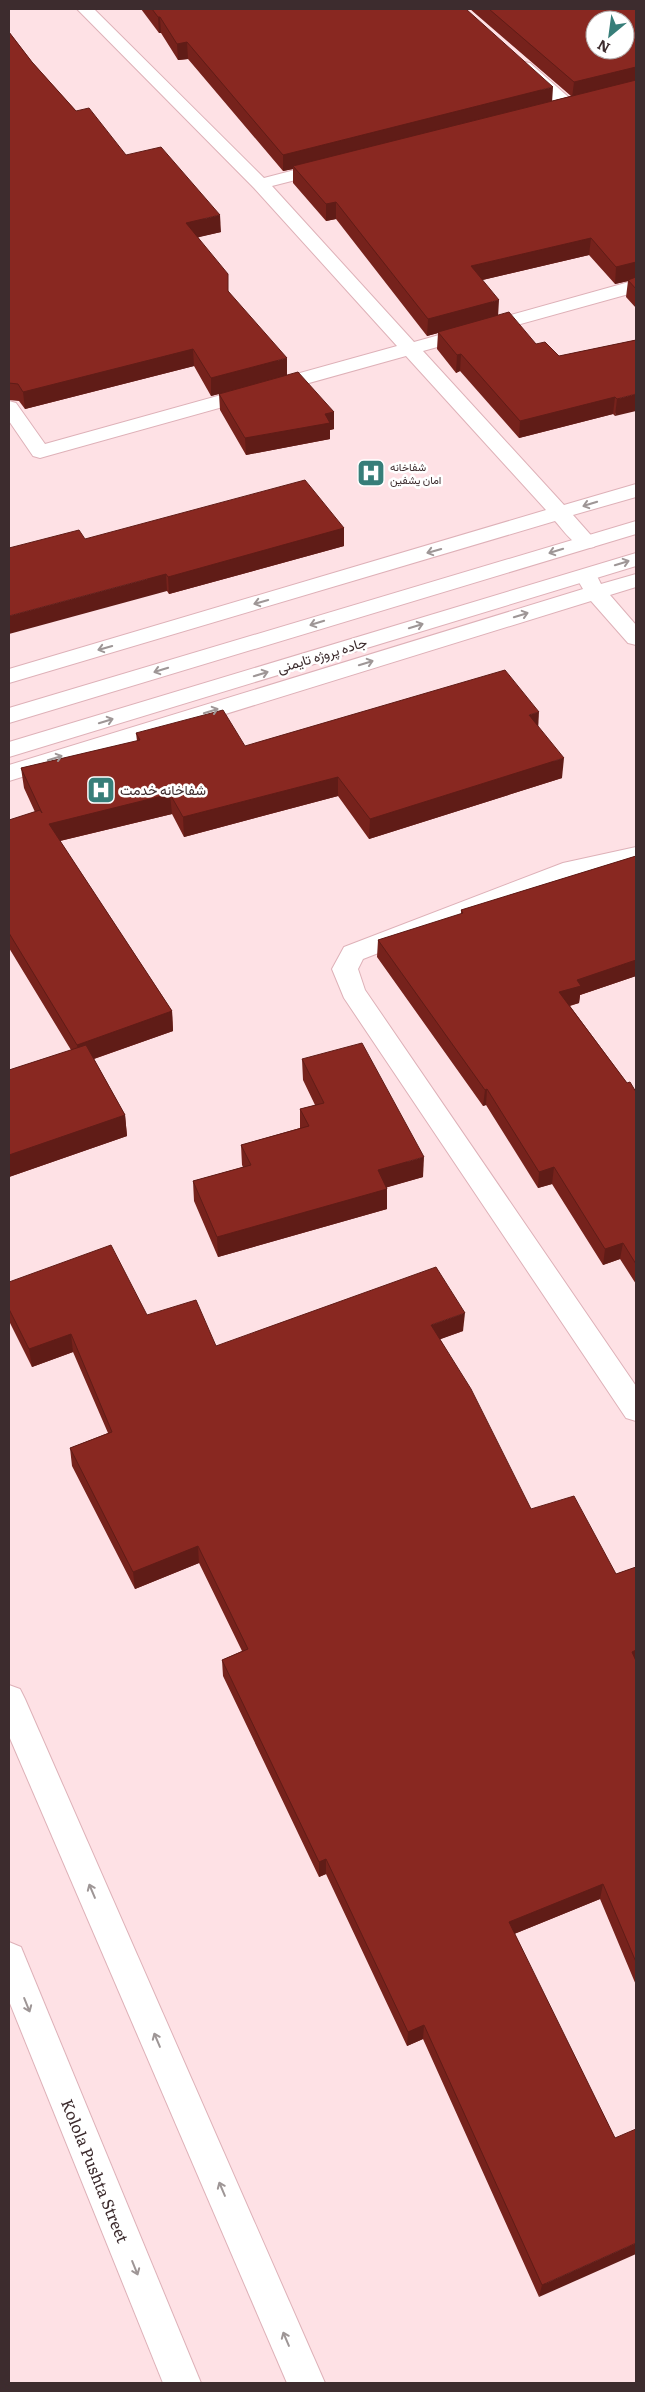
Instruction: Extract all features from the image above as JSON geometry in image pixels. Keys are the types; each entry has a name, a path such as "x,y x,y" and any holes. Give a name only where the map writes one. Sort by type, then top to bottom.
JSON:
{"street":[{"path":"85,9 260,184 412,348 586,542"},
{"path":"509,54 568,106"},
{"path":"549,110 585,102"},
{"path":"260,184 347,162"},
{"path":"9,407 40,452 636,286"},
{"path":"9,676 636,490"},
{"path":"9,716 636,527"},
{"name":"جاده پروژه تایمنی","path":"9,750 591,584 636,559"},
{"path":"9,773 591,584 636,580"},
{"path":"591,584 636,638"},
{"path":"636,855 572,869 353,953 345,969 353,992 636,1409"},
{"path":"9,1699 306,2383"},
{"name":"Kolola Pushta Street","path":"9,1959 182,2383"}],"building":[{"path":"152,9 466,9 553,87 283,155 187,42 177,44 160,17"},
{"path":"489,9 636,9 636,67 574,82"},
{"path":"9,32 32,62 76,111 89,108 126,155 161,147 220,215 186,223 228,274 228,291 287,358 211,378 193,349 23,392 18,384 9,383"},
{"path":"636,80 636,262 616,267 591,238 471,266 499,300 428,319 336,202 326,204 293,166"},
{"path":"636,277 636,289 628,280"},
{"path":"509,312 536,344 545,342 559,356 636,340 636,394 617,399 615,397 520,421 461,354 457,355 438,332"},
{"path":"298,372 334,412 325,414 330,423 245,438 219,394"},
{"path":"305,480 344,528 168,577 166,574 9,616 9,548 79,530 85,539"},
{"path":"505,670 539,712 529,715 564,758 370,819 338,777 183,817 170,794 49,824 172,1011 77,1045 9,933 9,820 40,810 42,813 21,768 140,740 136,733 223,710 245,746"},
{"path":"636,856 636,960 577,980 581,986 559,992 627,1083 630,1082 636,1092 636,1264 623,1243 605,1249 554,1167 539,1172 487,1089 485,1090 378,940 463,913 461,910"},
{"path":"362,1043 424,1157 378,1170 387,1189 217,1237 193,1181 251,1165 241,1145 309,1126 300,1109 324,1103 302,1059"},
{"path":"86,1045 125,1115 9,1155 9,1070"},
{"path":"111,1245 147,1315 196,1300 216,1346 436,1267 465,1313 431,1325 471,1389 531,1509 574,1496 616,1574 636,1567 636,1650 632,1652 636,1661 636,1962 603,1884 509,1922 615,2138 636,2129 636,2243 542,2285 424,2025 408,2032 326,1859 319,1862 222,1660 248,1649 198,1546 133,1572 70,1448 112,1432 71,1334 29,1349 9,1309 9,1282"}],"place":[{"name":"شفاخانه امان یشفین","path":"371,473"},
{"name":"شفاخانه خدمت","path":"101,790"}]}
